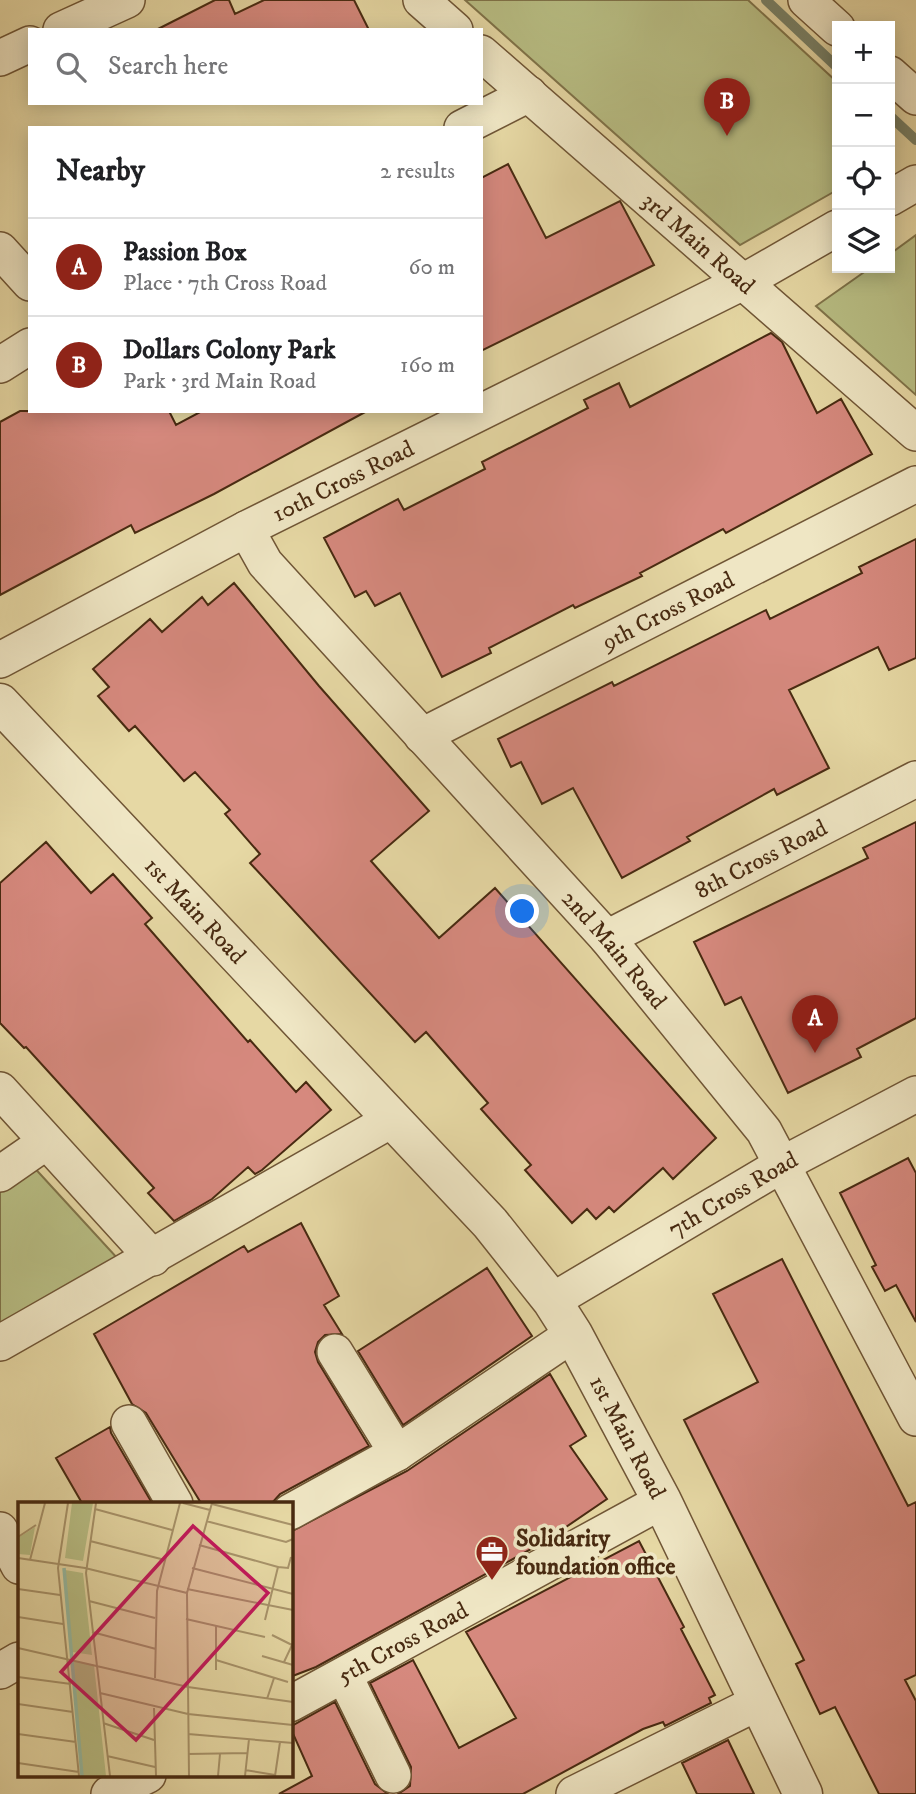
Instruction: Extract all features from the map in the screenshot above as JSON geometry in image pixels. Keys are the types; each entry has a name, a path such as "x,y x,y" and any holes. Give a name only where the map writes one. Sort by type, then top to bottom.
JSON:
{"street":[{"path":"65,28 127,0"},
{"path":"421,0 453,28"},
{"path":"806,0 832,23"},
{"path":"0,58 28,45"},
{"name":"3rd Main Road","path":"483,55 916,433"},
{"path":"895,78 916,97"},
{"path":"465,126 529,94"},
{"path":"895,195 916,183"},
{"name":"10th Cross Road","path":"483,411 743,282 832,231"},
{"path":"0,250 28,281"},
{"path":"0,365 28,347"},
{"name":"10th Cross Road","path":"0,660 246,529 479,413"},
{"name":"9th Cross Road","path":"422,736 916,484"},
{"name":"2nd Main Road","path":"246,529 265,562 607,938 764,1130 911,1396"},
{"name":"1st Main Road","path":"0,703 490,1223 552,1301 573,1334 662,1501 803,1794"},
{"name":"8th Cross Road","path":"607,938 916,779"},
{"path":"0,1090 153,1258"},
{"name":"7th Cross Road","path":"552,1301 783,1164 916,1094"},
{"path":"0,1343 393,1119"},
{"path":"0,1174 46,1142"},
{"path":"292,1511 397,1453 573,1334"},
{"path":"335,1352 397,1453"},
{"path":"129,1423 174,1502"},
{"name":"5th Cross Road","path":"292,1703 345,1677 662,1501"},
{"path":"0,1530 18,1564"},
{"path":"0,1671 18,1661"},
{"path":"345,1677 393,1775"},
{"path":"574,1794 758,1702"},
{"path":"109,1794 146,1776"}],"green space":[{"path":"465,0 748,0 832,77 832,193 740,245"},
{"path":"916,235 916,395 816,306 863,273 895,273 895,250"},
{"path":"30,1163 119,1260 0,1329 0,1185"}],"building":[{"path":"215,0 229,0 235,14 264,0 354,0 368,28 160,28"},
{"path":"508,164 546,238 620,201 654,265 483,350 483,177"},
{"path":"771,333 782,342 817,413 841,399 872,454 726,533 723,529 640,573 642,576 575,608 573,605 489,648 491,653 442,677 400,593 375,606 366,591 355,597 324,538 398,499 404,510 485,469 482,462 588,408 584,400 619,383 630,407"},
{"path":"20,411 170,413 176,425 198,413 363,413 214,494 135,533 131,525 0,595 0,422"},
{"path":"916,539 916,658 889,670 878,647 789,690 829,768 777,795 774,789 687,837 690,841 622,878 573,788 542,804 521,762 511,767 498,739 612,682 614,686 766,610 770,619 862,573 859,567"},
{"path":"234,583 319,686 429,811 371,861 439,938 495,888 716,1138 673,1179 663,1168 614,1212 609,1207 596,1219 587,1209 572,1223 525,1170 531,1165 481,1109 488,1103 426,1032 415,1042 250,863 260,854 225,814 230,810 195,772 184,781 135,726 129,731 98,696 109,687 93,669 150,619 162,632 202,597 208,605"},
{"path":"916,822 916,1018 857,1049 861,1057 788,1093 741,997 725,1005 694,942 868,858 863,848"},
{"path":"46,842 91,893 113,874 152,918 145,924 248,1042 250,1040 296,1092 306,1082 331,1110 262,1170 255,1174 248,1167 212,1199 174,1221 148,1193 154,1188 26,1047 0,1023 0,883"},
{"path":"908,1158 916,1173 916,1322 896,1285 885,1291 872,1267 876,1265 840,1193"},
{"path":"301,1223 339,1296 324,1305 342,1334 325,1335 318,1342 315,1352 318,1362 369,1446 280,1494 273,1502 200,1502 146,1413 132,1404 94,1334 244,1246 248,1252"},
{"path":"782,1259 908,1506 916,1502 916,1675 905,1680 916,1701 916,1794 879,1794 835,1707 820,1714 796,1664 804,1660 684,1420 758,1382 713,1294"},
{"path":"487,1268 532,1336 403,1425 358,1351"},
{"path":"550,1374 586,1436 570,1446 607,1499 544,1542 316,1667 292,1676 292,1531 407,1471"},
{"path":"110,1427 151,1502 81,1502 56,1458"},
{"path":"639,1541 684,1627 681,1629 715,1695 709,1698 711,1703 665,1726 663,1722 643,1729 523,1794 398,1794 410,1786 411,1767 370,1683 413,1660 459,1748 516,1718 466,1632"},
{"path":"335,1702 375,1784 388,1794 279,1794 312,1776 292,1726"},
{"path":"728,1740 754,1794 697,1794 682,1763"}],"waterway":[{"path":"766,0 832,62"},
{"path":"895,121 916,140"}],"place":[{"name":"Dollars Colony Park","path":"727,136"},
{"name":"Passion Box","path":"815,1053"},
{"name":"Solidarity foundation office","path":"492,1582"}]}
